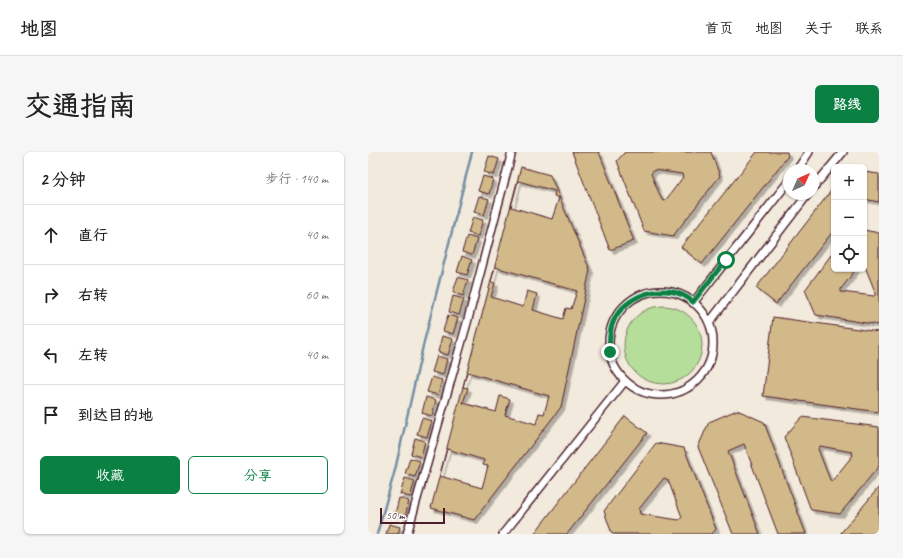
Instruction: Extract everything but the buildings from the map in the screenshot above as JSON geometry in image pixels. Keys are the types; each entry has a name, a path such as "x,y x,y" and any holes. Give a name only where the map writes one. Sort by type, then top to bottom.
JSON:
{"street":[{"path":"407,534 467,323 512,152"},
{"path":"801,164 810,152"},
{"path":"819,181 843,152"},
{"path":"693,302 783,189"},
{"path":"709,323 803,200"},
{"path":"658,291 675,293 693,302 704,313 709,323 712,328 714,346 710,363 701,377 688,388 673,394 656,395 639,391 625,381 615,368 610,352 609,334 615,318 626,304 641,295 658,291"},
{"path":"503,534 625,381"}],"green space":[{"path":"663,306 678,309 685,313 695,323 699,330 702,345 699,360 695,367 685,377 678,381 663,384 648,381 641,377 631,367 627,360 624,345 627,330 631,323 641,313 648,309"}],"waterway":[{"path":"377,534 395,470 423,346 472,152"}],"route":[{"path":"610,352 609,334 615,318 626,304 641,295 658,291 675,293 693,302 726,260"}]}
